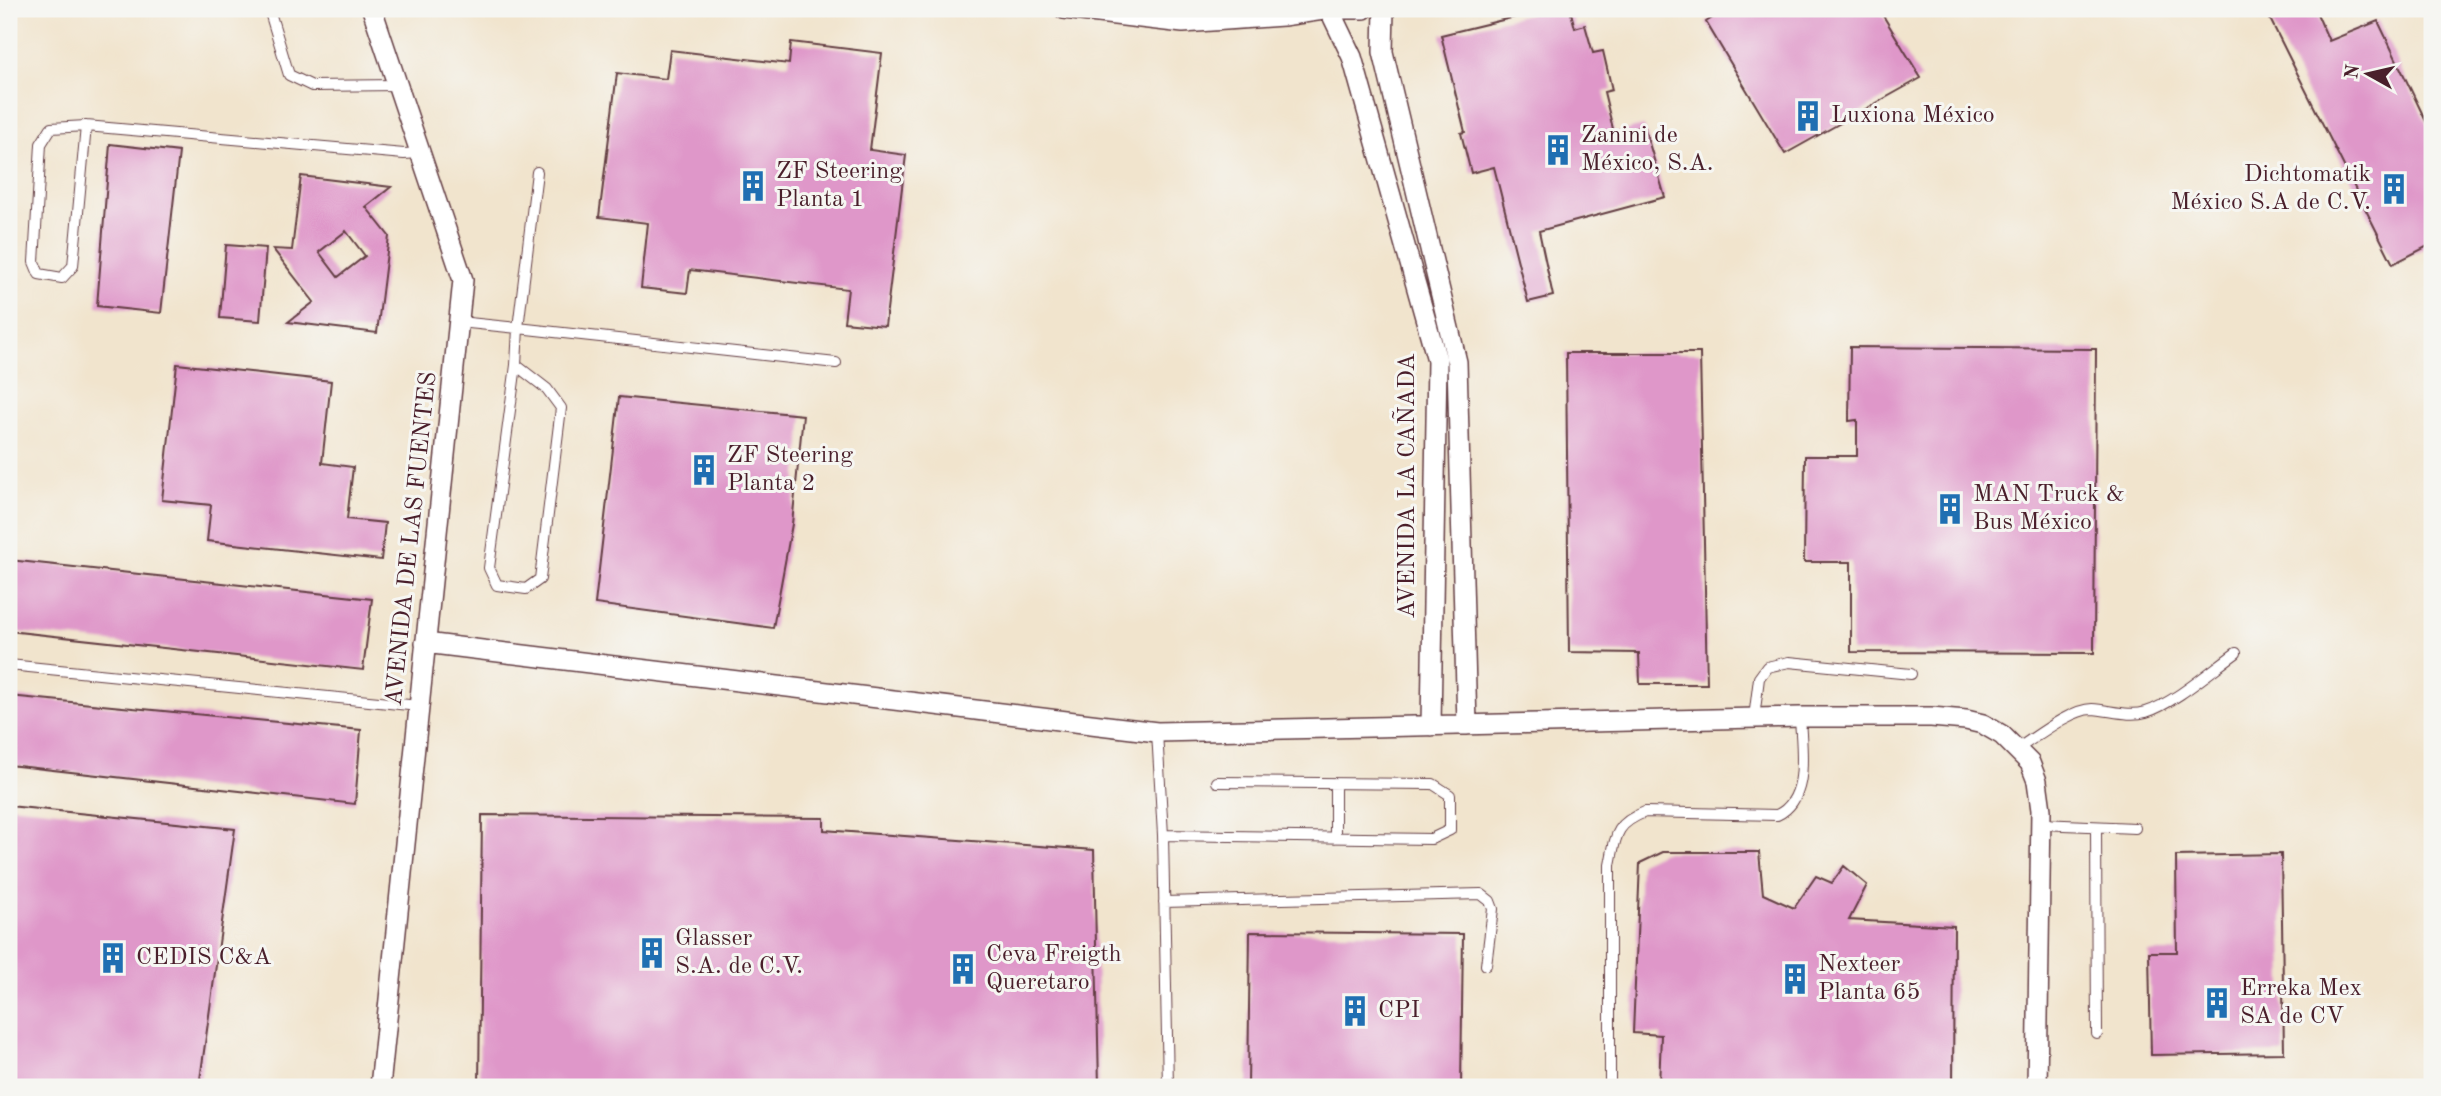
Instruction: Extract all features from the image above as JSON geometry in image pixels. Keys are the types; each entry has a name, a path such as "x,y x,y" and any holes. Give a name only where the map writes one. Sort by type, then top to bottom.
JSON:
{"street":[{"name":"AVENIDA DE LAS FUENTES","path":"372,9 463,280 380,1087"},
{"path":"1064,9 1183,23 1283,16 1330,9 1364,9"},
{"name":"AVENIDA LA CAÑADA","path":"1330,9 1352,57 1437,360 1431,726"},
{"path":"1384,9 1382,52 1457,362 1468,725"},
{"path":"425,643 1157,732 1800,717 1931,717 1983,724 2002,735 2017,749 2029,763 2037,781 2041,824 2037,1087"}],"lane":[{"path":"269,9 289,75 312,86 397,85"},
{"path":"86,126 73,266 62,278 39,274 34,262 41,144 51,128 86,126 404,154 420,153"},
{"path":"516,365 547,389 561,408 540,579 526,589 497,585 489,568 516,365 537,172"},
{"path":"459,322 836,363"},
{"path":"2017,749 2070,716 2089,709 2145,712 2167,702 2236,653"},
{"path":"1754,718 1759,678 1767,667 1789,662 1911,674"},
{"path":"9,665 419,706"},
{"path":"1610,1087 1610,864 1617,835 1627,819 1645,812 1777,815 1789,809 1797,797 1801,772 1800,717"},
{"path":"1157,732 1163,835 1168,1087"},
{"path":"1163,835 1431,839 1450,830 1450,795 1433,784 1217,782"},
{"path":"1335,784 1335,838"},
{"path":"2041,824 2134,828"},
{"path":"2096,827 2097,1034"},
{"path":"1164,902 1480,894 1490,901 1493,909 1486,965"}],"building":[{"name":"Zanini de México, S.A.","path":"1548,9 1570,9 1575,28 1585,25 1593,53 1603,51 1612,90 1604,92 1614,133 1644,126 1665,197 1539,231 1553,296 1528,302 1494,167 1471,173 1461,133 1465,132 1441,35"},
{"name":"Luxiona México","path":"1726,9 1879,9 1921,78 1785,154 1706,22"},
{"name":"Dichtomatik México S.A de C.V.","path":"2282,9 2315,9 2329,41 2378,21 2432,134 2432,244 2393,264 2268,15"},
{"name":"ZF Steering Planta 1","path":"791,42 882,53 870,150 906,155 885,326 844,322 848,289 690,270 687,293 641,288 648,223 599,217 617,73 666,79 670,50 789,64"},
{"path":"110,144 179,152 161,313 97,306"},
{"path":"301,176 391,187 366,207 389,236 377,333 288,322 314,302 273,249 292,250","holes":["346,231 365,256 338,277 319,252"]},
{"path":"226,245 266,248 260,321 220,318"},
{"name":"MAN Truck & Bus México","path":"1850,347 2096,349 2094,653 1851,652 1851,562 1804,562 1805,456 1857,456 1857,420 1849,421"},
{"path":"1566,353 1700,353 1707,684 1640,684 1639,653 1569,652"},
{"path":"177,364 331,381 322,463 353,467 347,519 385,523 381,560 207,541 211,505 162,500"},
{"name":"ZF Steering Planta 2","path":"619,397 803,415 792,524 773,628 595,604"},
{"path":"9,560 372,599 363,670 9,631"},
{"path":"9,696 361,730 355,804 9,765"},
{"name":"CEDIS C&A","path":"9,806 235,829 199,1087 9,1087"},
{"path":"482,815 824,818 824,830 1094,850 1099,1087 479,1087"},
{"name":"Nexteer Planta 65","path":"1663,852 1759,852 1763,894 1794,908 1816,876 1832,883 1844,866 1867,885 1849,920 1954,926 1953,1087 1659,1087 1661,1035 1633,1033 1640,863"},
{"name":"Erreka Mex SA de CV","path":"2281,854 2284,1053 2151,1055 2149,952 2177,952 2176,856"},
{"name":"CPI","path":"1250,932 1463,934 1461,1087 1248,1087"}],"place":[{"name":"Luxiona México","path":"1808,116"},
{"name":"Zanini de México, S.A.","path":"1558,150"},
{"name":"ZF Steering Planta 1","path":"753,186"},
{"name":"Dichtomatik México S.A de C.V.","path":"2394,189"},
{"name":"ZF Steering Planta 2","path":"704,470"},
{"name":"MAN Truck & Bus México","path":"1950,509"},
{"name":"Glasser S.A. de C.V.","path":"652,953"},
{"name":"CEDIS C&A","path":"113,958"},
{"name":"Ceva Freigth Queretaro","path":"963,969"},
{"name":"Nexteer Planta 65","path":"1795,979"},
{"name":"Erreka Mex SA de CV","path":"2217,1003"},
{"name":"CPI","path":"1355,1011"}]}
